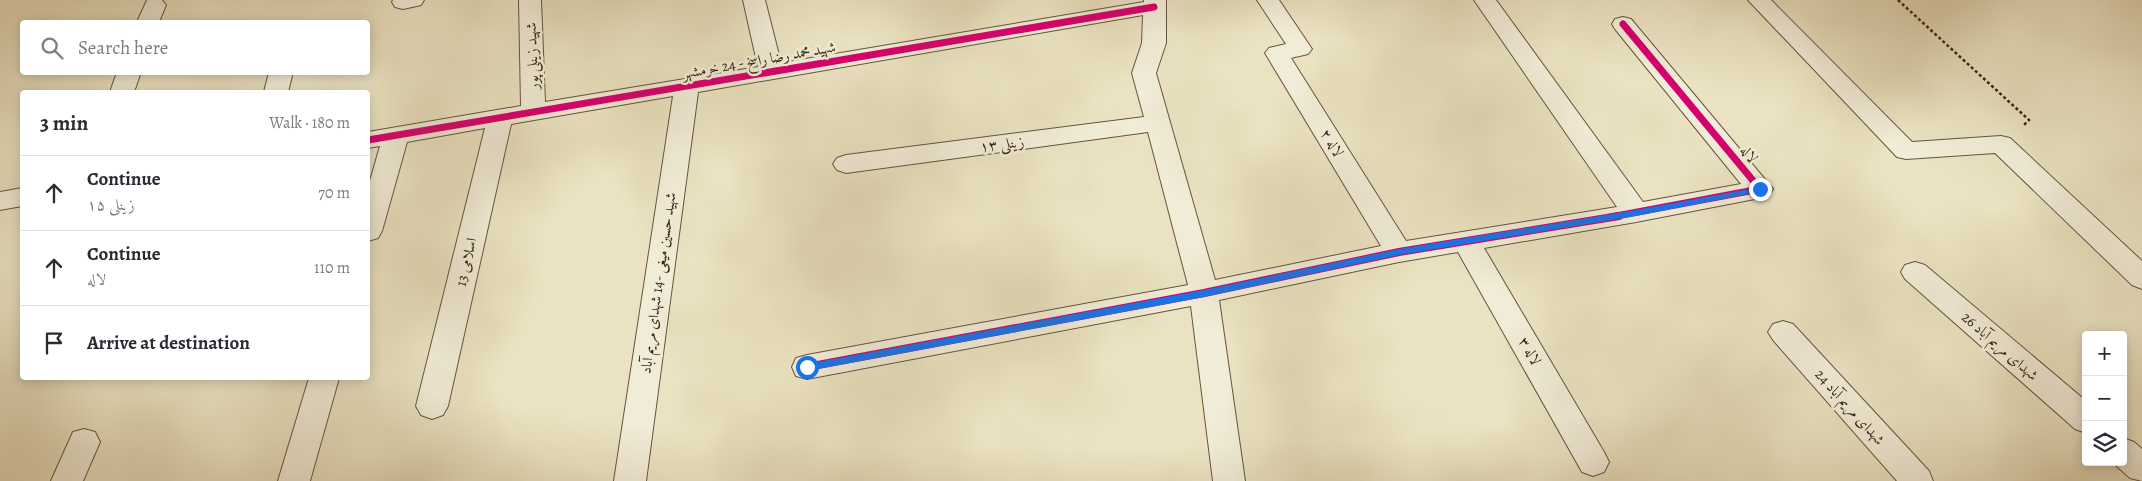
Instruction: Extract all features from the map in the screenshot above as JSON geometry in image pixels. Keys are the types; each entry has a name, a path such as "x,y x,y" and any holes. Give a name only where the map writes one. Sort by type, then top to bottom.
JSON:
{"street":[{"name":"شهید زینلی پور","path":"530,0 533,112"},
{"path":"754,0 771,72"},
{"name":"لاله ۲","path":"1268,0 1300,50 1277,54 1399,252"},
{"path":"1485,0 1636,213"},
{"path":"1759,0 1906,150 2001,144 2142,278"},
{"name":"شهید محمد رضا راسخ - 24 خرمشهر","path":"370,140 771,72 1154,4"},
{"path":"1154,4 1154,43 1144,73 1204,293 1229,481"},
{"name":"لاله","path":"807,367 1204,293 1399,252 1636,213 1760,189 1623,24"},
{"path":"123,90 128,75"},
{"path":"277,90 281,75"},
{"name":"شهید حسین میغی -14 شهدای مریم آباد","path":"630,481 687,86"},
{"name":"اسلامی 13","path":"432,406 500,117"},
{"name":"زینلی ۱۳","path":"846,164 1158,123"},
{"path":"370,224 396,135"},
{"name":"لاله ۳","path":"1466,241 1593,462"},
{"name":"26 شهدای مریم آباد","path":"1915,272 2082,417"},
{"name":"24 شهدای مریم آباد","path":"1783,332 1917,481"},
{"path":"294,481 323,380"},
{"path":"67,481 84,442"},
{"path":"2127,455 2142,468"}],"path":[{"path":"1898,0 2029,120 2001,144"}],"cycle path":[{"path":"370,140 1154,7"},
{"path":"807,367 1204,293 1399,252 1636,213 1760,189 1623,24"}],"route":[{"path":"807,367 1204,293 1399,252 1636,213 1760,189"}]}
